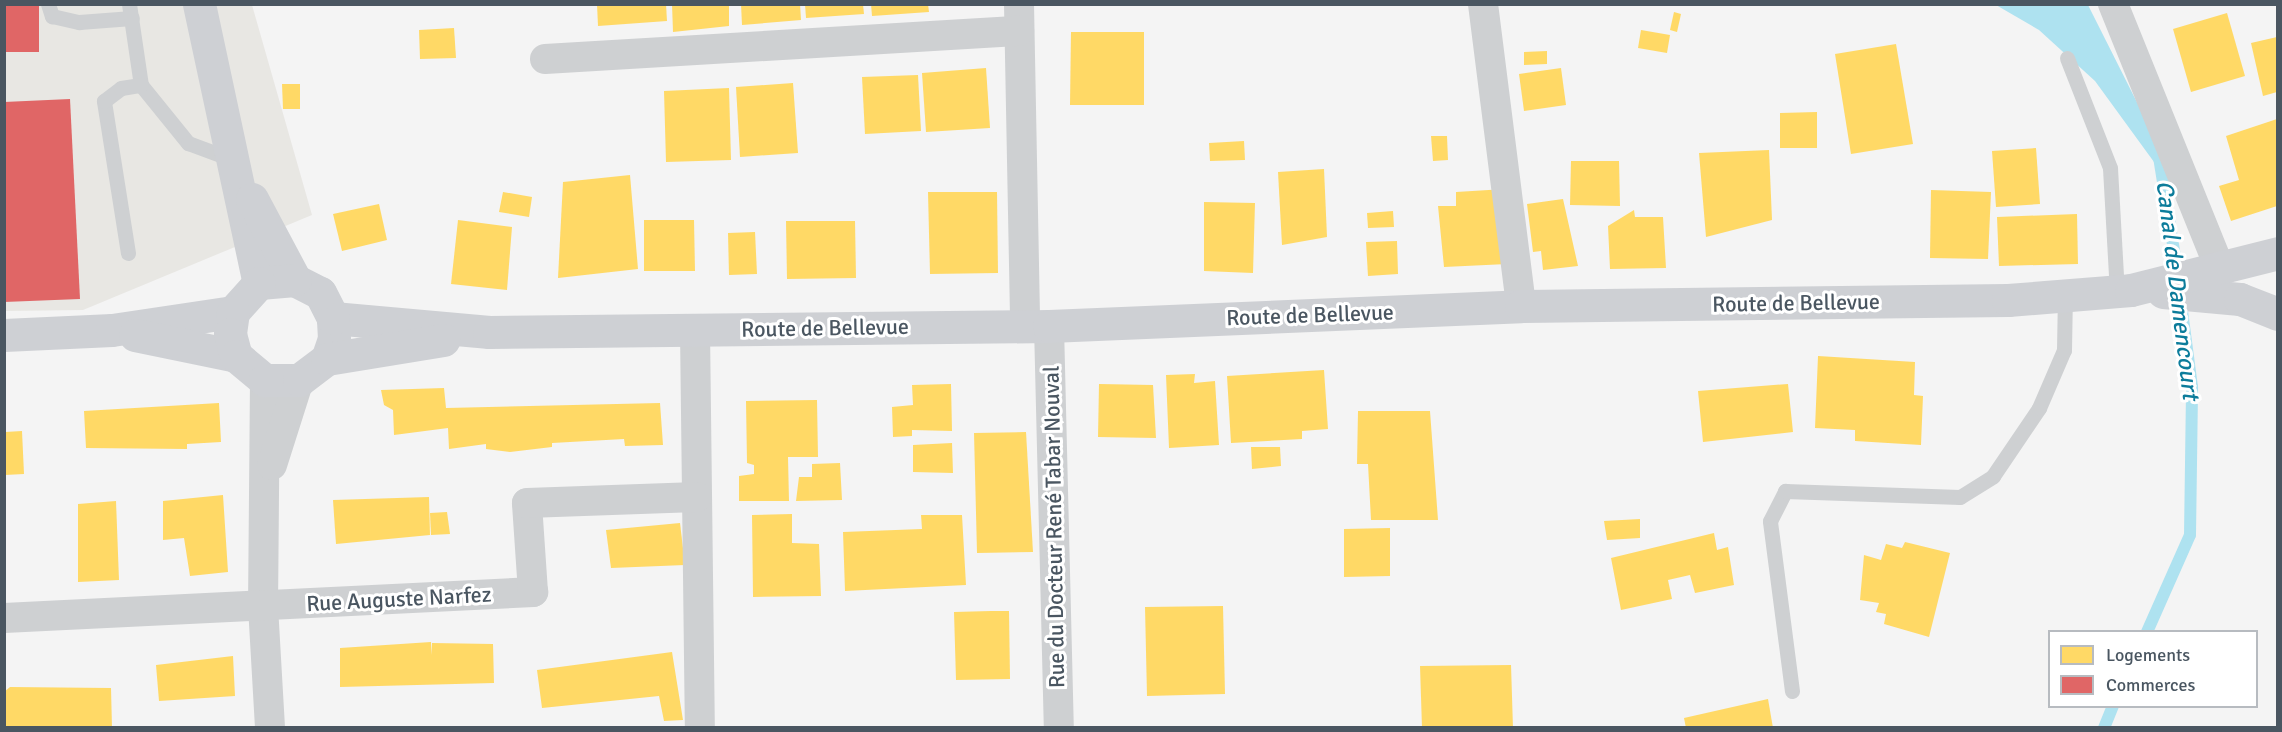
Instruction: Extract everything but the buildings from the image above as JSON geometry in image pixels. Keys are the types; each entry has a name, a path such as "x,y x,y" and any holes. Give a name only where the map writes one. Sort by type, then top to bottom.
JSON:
{"main road":[{"path":"199,4 259,283"},
{"path":"231,159 295,280"},
{"name":"Route de Bellevue","path":"333,318 489,332 695,330 1037,326 1521,306 2008,300 2184,284 2219,267 2277,253"},
{"path":"236,356 230,334 233,312 259,283 295,280 320,293 333,318 334,339 327,359"},
{"name":"Route de Bellevue","path":"2184,284 2240,299 2277,314"},
{"path":"4,335 112,330 233,312"},
{"path":"112,330 236,356 265,380 299,380"},
{"name":"Route de Bellevue","path":"299,380 327,359 489,332"}],"street":[{"path":"1483,4 1521,306"},
{"path":"2113,4 2219,267"},
{"path":"545,59 1019,18"},
{"name":"Rue du Docteur René Tabar Nouval","path":"1019,18 1059,728"},
{"path":"695,330 700,728"},
{"path":"265,380 262,499 263,606 270,728"},
{"path":"262,499 299,380"},
{"name":"Rue Auguste Narfez","path":"4,618 533,592 527,503 697,497"}],"lane":[{"path":"48,4 52,16 79,22 130,11 141,85 188,143 231,159"},
{"path":"2067,58 2110,168 2134,290"},
{"path":"128,253 104,101 121,88 141,85"},
{"path":"1792,691 1770,521 1785,491 1960,497 1993,476 2039,408 2064,350 2065,295"}],"shaded area":[{"path":"4,5 252,5 312,215 83,310 5,311"}],"water":[{"path":"1996,5 2088,5 2162,152 2162,173 2095,81 2039,30"}],"waterway":[{"name":"Canal de Damencourt","path":"2159,157 2178,276"},
{"name":"Canal de Damencourt","path":"2148,630 2190,535 2192,387 2180,296"},
{"name":"Canal de Damencourt","path":"2104,728 2112,708"}]}
